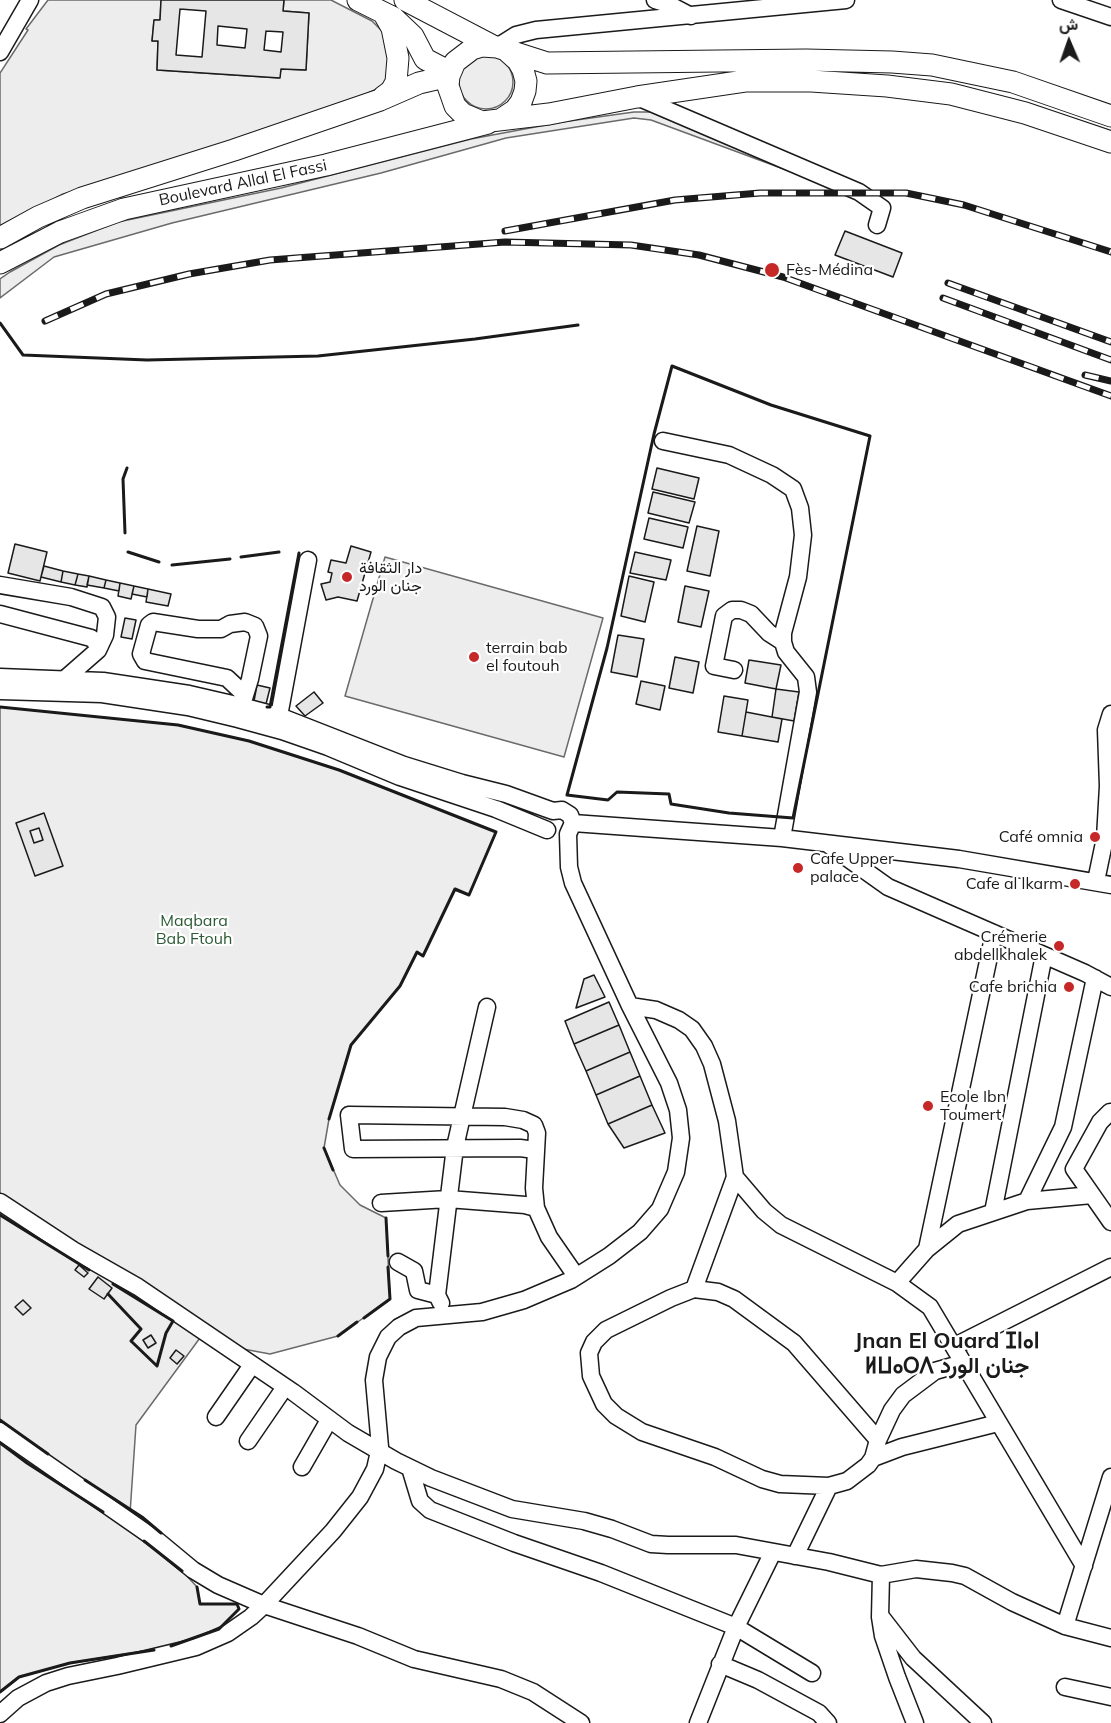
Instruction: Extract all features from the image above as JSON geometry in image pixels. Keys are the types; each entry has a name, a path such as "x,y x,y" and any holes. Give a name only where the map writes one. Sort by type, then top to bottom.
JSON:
{"main road":[{"path":"358,0 394,18 413,36 425,59 450,74"},
{"path":"405,0 510,53 523,70 526,81 521,102 507,117 495,122"},
{"path":"380,100 391,91 398,73 398,50 395,37 383,14"},
{"path":"1111,116 1012,82 932,65 892,62 806,60 547,63 497,47 482,46 462,54 455,62 448,86 455,106 472,119 495,122 745,81 811,81 887,86 951,94 1025,113 1111,142"},
{"name":"Boulevard Allal El Fassi","path":"0,238 38,217 82,198 234,150 380,100 418,83 450,74"},
{"name":"Boulevard Allal El Fassi","path":"0,263 60,232 124,209 326,165 495,122"}],"street":[{"path":"0,52 30,0"},
{"path":"497,47 516,35 536,30 846,0"},
{"path":"1062,0 1111,16"},
{"path":"666,1 691,16"},
{"path":"637,97 859,192 882,208 877,225"},
{"path":"663,441 729,455 772,475 793,489 800,508 803,535 798,577 783,633 783,642 786,652 806,677 808,692 783,838"},
{"path":"279,716 308,560"},
{"path":"0,585 71,597 102,607 107,617 105,635 98,650 66,678"},
{"path":"734,670 714,666 724,616 732,610 741,609 751,614 769,633 783,642"},
{"path":"0,614 91,638 100,646"},
{"path":"241,706 250,679 258,636 255,626 245,622 230,624 221,629 198,629 153,622 149,625 141,654 145,661 227,678 241,706 282,730 400,777 496,809 559,837 571,829 783,838 959,860 1103,883 1108,786 1106,730 1111,714"},
{"path":"0,677 66,678 188,707 241,706 279,716 404,765 506,794 553,811 562,810 570,815 569,867"},
{"path":"0,691 103,688"},
{"path":"0,1714 29,1690 57,1678 176,1653 214,1640 239,1625 264,1605 349,1512 375,1469 380,1451 374,1380 382,1348 388,1337 410,1320 424,1316 493,1310 538,1295 576,1276 625,1245 651,1221 670,1188 680,1153 680,1121 669,1083 630,1006 573,883 569,867 548,832 546,819 553,811"},
{"path":"828,844 888,887 1111,987"},
{"path":"927,1249 994,933"},
{"path":"993,1212 1044,955"},
{"path":"1027,1201 1064,1127 1095,978"},
{"path":"630,1006 656,1010 679,1020 692,1029 704,1046 712,1064 727,1121 735,1177 694,1289"},
{"path":"436,1296 455,1147 487,1007"},
{"path":"1074,1169 1100,1122 1111,1112"},
{"path":"535,1150 455,1147 353,1149 349,1115 505,1116 534,1125 537,1133 536,1208 549,1237 576,1276"},
{"path":"1049,1159 1074,1169 1111,1222"},
{"path":"735,1177 764,1210 781,1225 897,1283 930,1307 1084,1566"},
{"path":"897,1283 927,1249 958,1224 1027,1201 1092,1195"},
{"path":"381,1203 448,1200 525,1205 536,1208"},
{"path":"0,1202 73,1250 138,1287 285,1387 329,1420 431,1478 512,1509 584,1521 645,1542 668,1545 726,1544 881,1575 916,1569 952,1573 964,1576 1012,1602 1065,1626 1111,1638"},
{"path":"399,1262 414,1271 418,1290 436,1296 449,1314"},
{"path":"955,1346 1111,1267"},
{"path":"878,1440 794,1343 734,1299 718,1292 694,1289 671,1298 606,1330 594,1341 589,1353 591,1376 604,1404 616,1416 642,1432 715,1457 762,1479 780,1484 830,1486 847,1481 868,1465 892,1410 903,1395 935,1371 963,1363"},
{"path":"216,1417 252,1365"},
{"path":"248,1441 285,1387"},
{"path":"302,1467 329,1420"},
{"path":"873,1458 933,1438 998,1423"},
{"path":"0,1431 152,1537 199,1574 230,1591 264,1605 357,1636 414,1659 501,1679 533,1692 581,1723"},
{"path":"410,1468 420,1501 430,1510 449,1519 612,1577 736,1627 812,1673"},
{"path":"1065,1626 1111,1477"},
{"path":"795,1556 830,1486"},
{"path":"698,1723 736,1627 773,1552"},
{"path":"881,1575 880,1615 885,1644 915,1723"},
{"path":"880,1615 913,1658 982,1723"},
{"path":"720,1664 758,1680 819,1713 828,1723"},
{"path":"1065,1687 1111,1697"}],"shaded area":[{"path":"48,0 161,0 160,20 154,20 152,41 158,41 157,70 279,78 281,69 306,70 309,13 283,11 284,0 331,0 372,21 382,31 387,42 388,77 381,87 368,93 198,155 63,194 0,227 0,73 28,30 26,29"},
{"path":"486,55 496,57 505,63 511,72 513,82 511,92 505,101 496,107 486,109 476,107 467,101 461,92 459,82 461,72 467,63 476,57"},
{"path":"634,112 651,112 789,171 651,120 634,118 506,138 381,173 172,223 54,257 0,298 0,279 10,272 59,245 118,222 281,188 471,139 562,122"},
{"name":"terrain bab el foutouh","path":"385,557 603,618 564,757 345,696"},
{"name":"Maqbara Bab Ftouh","path":"0,707 178,725 249,741 339,770 496,832 469,895 454,890 423,956 417,953 400,986 351,1045 329,1119 324,1148 340,1185 360,1205 386,1218 390,1299 338,1336 270,1354 238,1348 208,1327 136,1425 129,1528 186,1575 197,1587 200,1604 237,1604 239,1609 219,1629 169,1647 69,1663 19,1677 0,1692"}],"building":[{"path":"161,0 284,0 283,11 309,13 306,70 281,69 280,78 157,70 158,41 152,41 154,20 160,20","holes":["180,9 206,11 202,57 176,55","218,26 247,29 245,48 217,45","266,31 283,32 281,52 264,50"]},
{"path":"845,231 902,253 893,277 835,255"},
{"path":"657,468 699,478 694,499 652,489"},
{"path":"653,492 695,502 689,523 648,513"},
{"path":"649,518 688,527 683,548 644,539"},
{"path":"697,526 719,531 710,576 687,571"},
{"path":"15,544 47,552 40,581 8,573"},
{"name":"دار الثقافة جنان الورد","path":"351,546 371,552 357,601 338,597 326,600 321,584 330,582 332,573 328,572 331,560 346,563"},
{"path":"635,552 671,560 666,580 630,573"},
{"path":"44,566 63,571 61,582 41,577"},
{"path":"63,571 78,574 75,585 61,582"},
{"path":"78,574 89,576 87,587 75,585"},
{"path":"89,576 106,580 104,588 87,585"},
{"path":"629,576 654,582 645,622 621,616"},
{"path":"106,580 120,583 119,591 104,588"},
{"path":"120,583 134,586 131,599 118,596"},
{"path":"134,586 148,589 147,597 132,594"},
{"path":"685,586 709,591 701,627 678,622"},
{"path":"148,589 171,594 168,606 146,602"},
{"path":"125,618 136,620 132,639 121,637"},
{"path":"618,635 644,639 637,677 611,672"},
{"path":"675,657 699,662 693,693 669,688"},
{"path":"749,660 781,665 776,689 745,683"},
{"path":"641,681 665,686 660,710 636,704"},
{"path":"257,685 270,688 266,704 254,701"},
{"path":"776,689 799,692 794,721 772,717"},
{"path":"314,692 323,703 305,716 296,706"},
{"path":"724,696 748,700 742,736 718,732"},
{"path":"746,712 782,719 778,742 742,736"},
{"path":"44,813 63,866 35,876 16,823","holes":["39,828 43,840 34,843 30,831"]},
{"path":"594,975 605,997 576,1008 584,979"},
{"path":"609,1002 619,1025 574,1044 565,1021"},
{"path":"619,1025 630,1052 586,1071 574,1044"},
{"path":"630,1052 640,1076 596,1095 586,1071"},
{"path":"640,1076 652,1105 608,1124 596,1095"},
{"path":"652,1105 665,1133 624,1148 608,1124"},
{"path":"79,1265 88,1273 84,1277 75,1270"},
{"path":"98,1277 112,1288 104,1299 89,1289"},
{"path":"23,1300 31,1308 23,1315 15,1307"},
{"path":"151,1335 156,1343 148,1348 143,1340"},
{"path":"176,1350 184,1356 177,1364 170,1358"}],"railway":[{"path":"505,231 675,200 760,193 906,193 964,205 1111,252"},
{"path":"45,321 106,294 189,274 270,260 505,242 631,245 699,255 783,277 1111,396"},
{"path":"948,283 1111,342"},
{"path":"943,298 1111,360"},
{"path":"1085,375 1111,381"}],"wall":[{"path":"0,323 23,355 147,360 318,356 578,325"},
{"path":"672,366 771,405 870,436 793,818 729,813 671,804 669,794 617,792 608,800 567,795 607,648 654,434 672,366"},
{"path":"125,533 123,479 127,468"},
{"path":"128,552 159,562"},
{"path":"241,557 279,552"},
{"path":"267,707 270,707 299,553"},
{"path":"172,565 230,559"},
{"path":"0,707 178,725 249,741 339,770 496,832 469,895 455,889 423,956 417,952 400,986 351,1045 329,1119"},
{"path":"324,1148 333,1170"},
{"path":"0,1215 89,1270"},
{"path":"386,1218 388,1256"},
{"path":"364,1318 390,1299 388,1267"},
{"path":"108,1294 141,1329 131,1341 157,1366 166,1333 173,1321 113,1284"},
{"path":"338,1336 357,1322"},
{"path":"0,1420 48,1454"},
{"path":"0,1443 103,1512"},
{"path":"85,1480 142,1517 161,1533"},
{"path":"144,1541 182,1571"},
{"path":"171,1646 219,1629 239,1609 237,1604 200,1604 197,1587"},
{"path":"0,1692 19,1677 70,1663 154,1650"}],"place":[{"name":"Fès-Médina","path":"772,270"},
{"name":"دار الثقافة جنان الورد","path":"347,577"},
{"name":"terrain bab el foutouh","path":"474,657"},
{"name":"Café omnia","path":"1095,837"},
{"name":"Cafe Upper palace","path":"798,868"},
{"name":"Cafe al lkarm","path":"1075,884"},
{"name":"Crémerie abdellkhalek","path":"1059,946"},
{"name":"Cafe brichia","path":"1069,987"},
{"name":"Ecole Ibn Toumert","path":"928,1106"}],"district":[{"name":"Jnan El Ouard ⵊⵏⴰⵏ ⵍⵡⴰⵔⴷ جنان الورد","path":"947,1354"}]}
